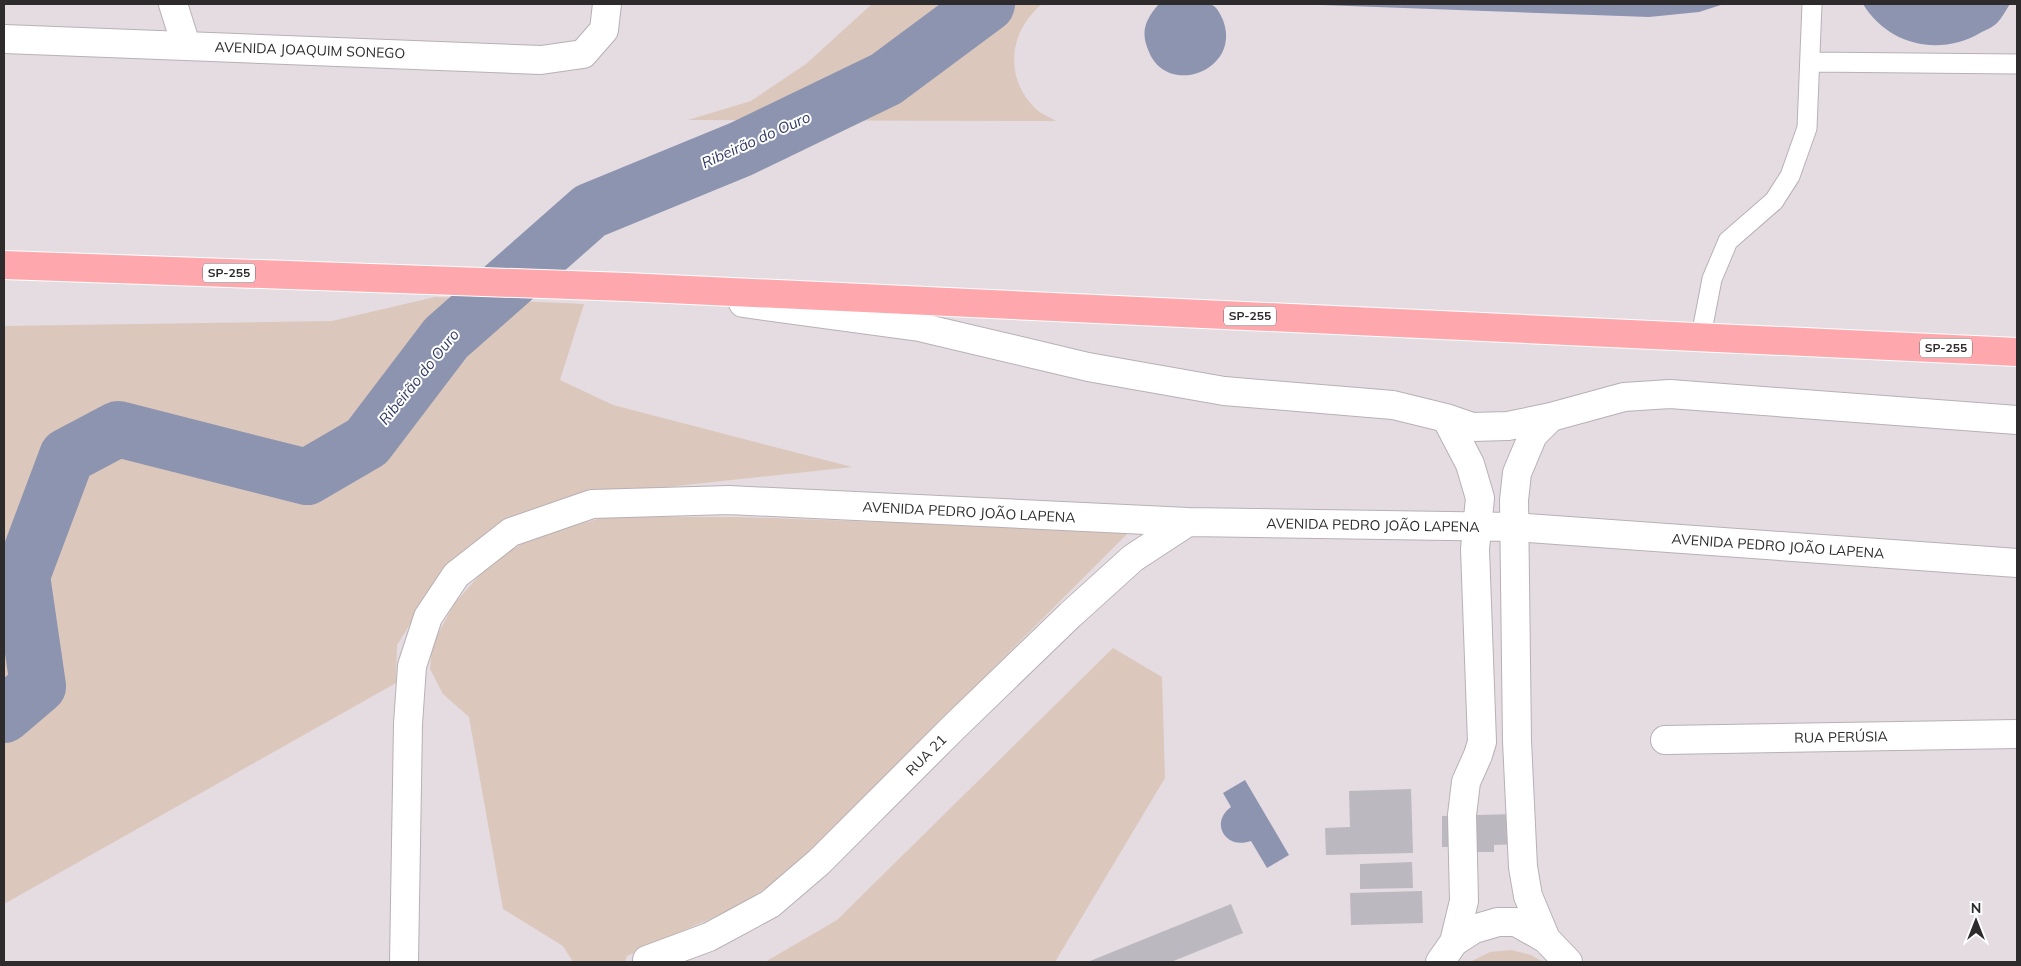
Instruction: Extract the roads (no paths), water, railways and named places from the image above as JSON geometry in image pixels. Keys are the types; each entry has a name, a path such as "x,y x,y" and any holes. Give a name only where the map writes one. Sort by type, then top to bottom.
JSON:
{"highway":[{"name":"SP-255","path":"4,265 626,287 2017,352"}],"street":[{"path":"173,4 186,45"},
{"name":"AVENIDA JOAQUIM SONEGO","path":"4,39 541,60 583,54 606,17"},
{"path":"626,287 919,327 1088,367 1224,391 1393,405 1446,418 1472,427 1508,426 1551,417 1624,397 1670,394 2017,420"},
{"path":"1546,939 1528,896 1523,867 1517,741 1514,500 1517,473 1533,435 1551,417"},
{"path":"1446,418 1470,464 1480,498 1475,549 1482,742 1466,782 1462,815 1464,901 1447,952"},
{"name":"AVENIDA PEDRO JOÃO LAPENA","path":"404,962 408,724 412,666 428,617 456,575 511,532 592,504 729,500 1188,522 1514,527 2017,563"},
{"name":"RUA 21","path":"647,960 709,936 770,904 819,862 953,728 1070,615 1133,558 1188,522"},
{"name":"RUA PERÚSIA","path":"1665,740 2017,734"},
{"path":"1482,742 1517,741"},
{"path":"1447,952 1474,929 1498,922 1516,922 1546,939 1568,962"}],"lane":[{"path":"1701,336 1712,279 1728,241 1774,201 1790,176 1807,128 1812,4"},
{"path":"1811,62 2017,64"}],"water":[{"path":"1202,3 1212,5 1219,11 1223,20 1226,38 1222,53 1213,64 1200,72 1186,75 1171,73 1158,66 1146,45 1145,26 1150,15 1159,4"},
{"path":"1295,4 1724,4 1699,12 1649,17"},
{"path":"1863,4 2010,4 1999,21 1989,28 1964,40 1932,45 1900,38 1874,18"},
{"path":"1245,780 1289,855 1267,868 1251,841 1234,842 1223,833 1221,827 1221,820 1231,807 1223,793"}],"waterway":[{"name":"Ribeirão do Ouro","path":"4,715 38,686 22,576 67,456 118,429 307,477 367,442 446,338 590,211 741,149 886,79 987,4"}]}
